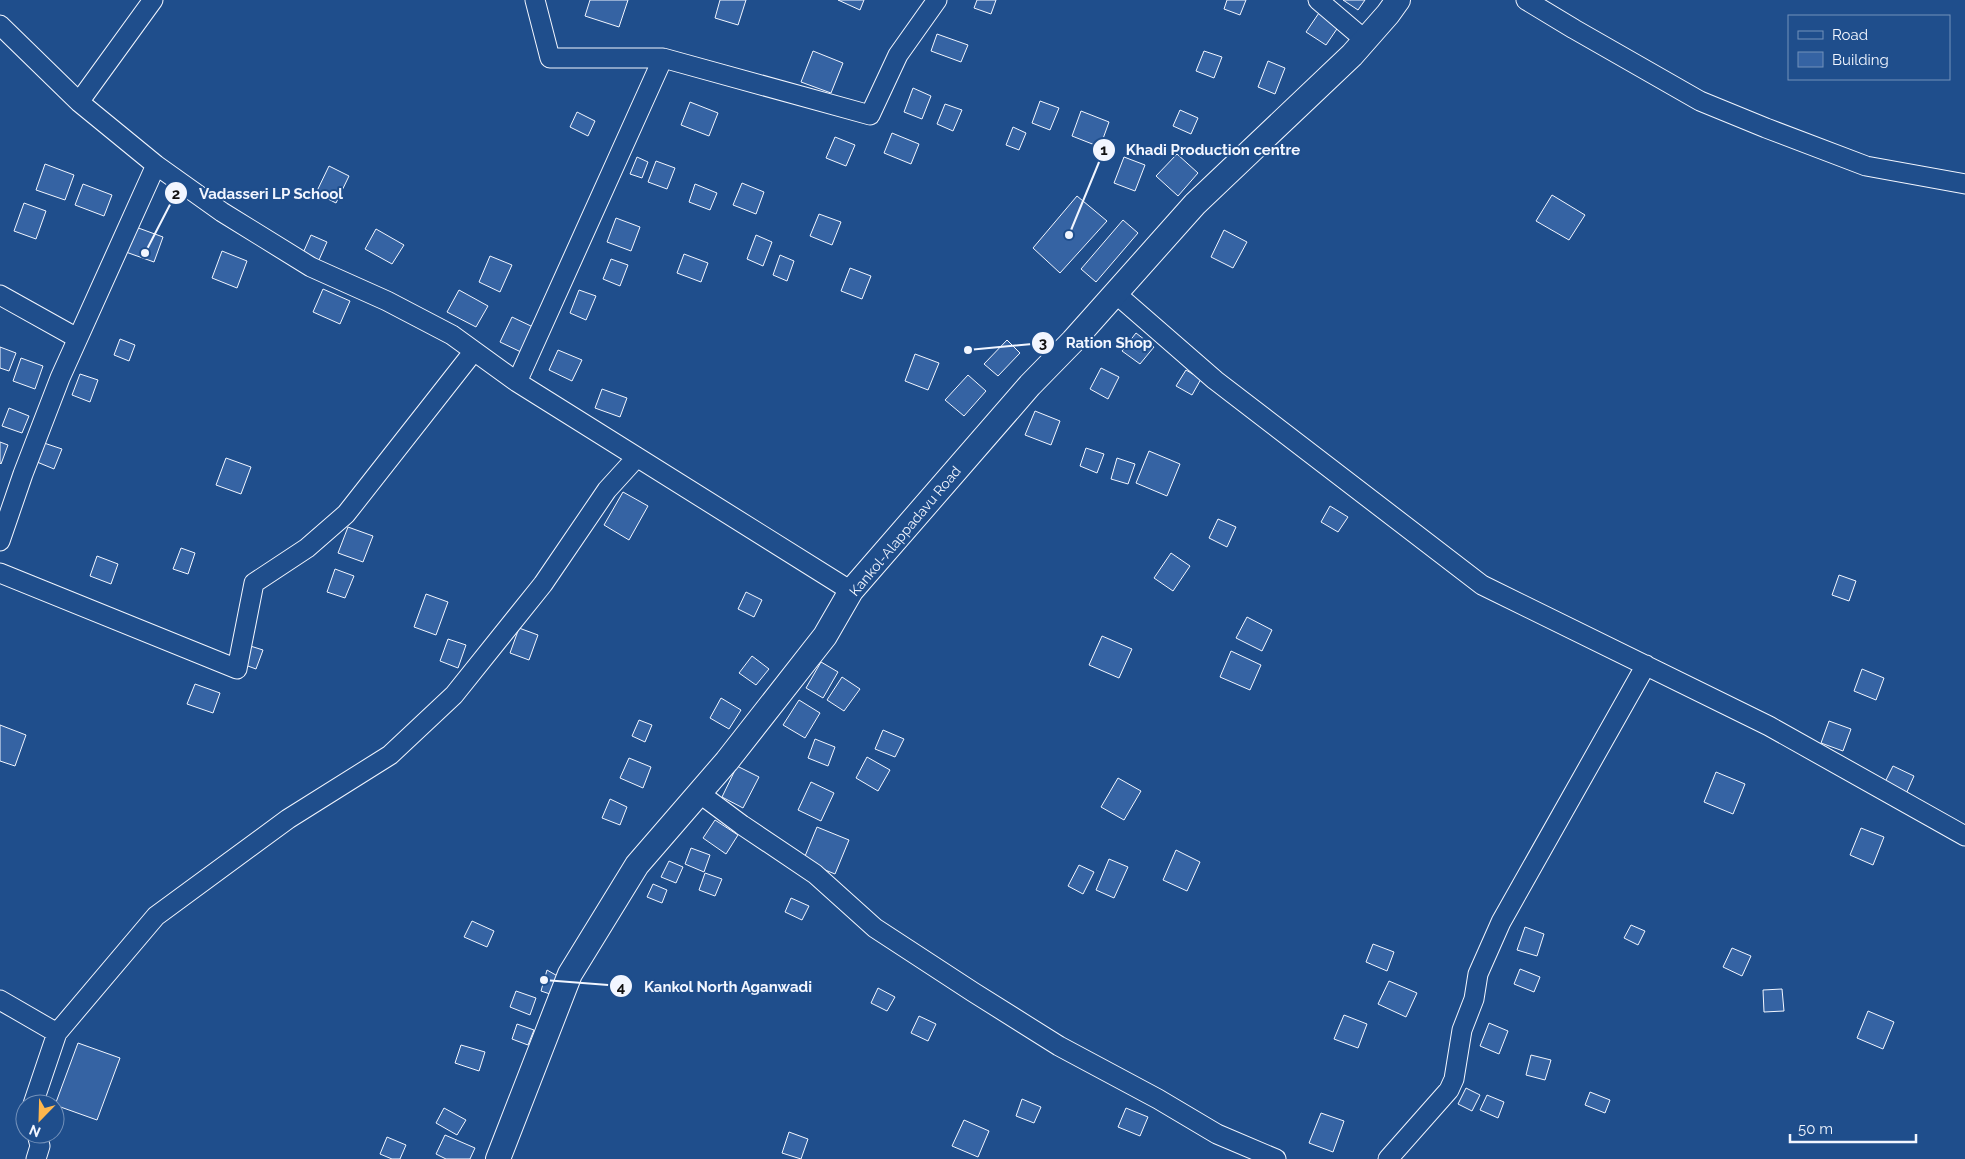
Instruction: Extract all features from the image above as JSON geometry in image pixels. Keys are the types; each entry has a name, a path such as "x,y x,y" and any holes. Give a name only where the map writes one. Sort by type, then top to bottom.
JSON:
{"main road":[{"name":"Kankol-Alappadavu Road","path":"498,1159 570,974 638,865 699,793 825,636 851,591 1030,385 1073,341 1195,204 1352,55 1398,0"}],"street":[{"path":"80,102 153,0"},
{"path":"535,0 550,58 663,58 870,115 898,55 937,0"},
{"path":"1318,0 1365,40"},
{"path":"1526,0 1700,101 1866,166 1965,184"},
{"path":"0,25 80,102 156,165 222,212 311,267 387,301 452,335 518,382 851,591"},
{"path":"518,382 663,58"},
{"path":"0,541 23,474 60,378 156,165"},
{"path":"1115,293 1215,380 1482,585 1769,726 1965,836"},
{"path":"0,295 77,338"},
{"path":"0,573 237,669 254,583 308,548 346,514 474,351"},
{"path":"36,1094 57,1033 156,916 288,819 390,755 454,695 543,584 607,490 637,457"},
{"path":"1388,1159 1449,1090 1454,1079 1462,1030 1474,999 1478,974 1501,922 1646,665"},
{"path":"699,793 742,825 815,874 875,928 972,992 1059,1046 1158,1099 1217,1134 1276,1159"},
{"path":"0,1000 57,1033"},
{"path":"36,1159 40,1144"}],"building":[{"path":"590,0 628,0 619,27 585,16"},
{"path":"720,0 746,0 738,25 715,18"},
{"path":"838,0 864,0 860,10"},
{"path":"977,0 996,0 991,14 974,8"},
{"path":"1227,0 1246,0 1240,15 1224,9"},
{"path":"1343,0 1365,0 1358,10"},
{"path":"1323,7 1343,20 1326,45 1306,32"},
{"path":"937,34 968,45 961,62 931,51"},
{"path":"813,51 843,63 831,93 801,82"},
{"path":"1204,51 1222,57 1214,78 1196,71"},
{"path":"1268,61 1285,68 1275,94 1258,87"},
{"path":"913,88 931,96 922,119 904,112"},
{"path":"1040,101 1059,108 1050,130 1032,123"},
{"path":"690,102 718,113 709,136 681,125"},
{"path":"945,104 962,110 953,131 937,124"},
{"path":"1180,110 1198,118 1191,134 1173,126"},
{"path":"1081,111 1109,122 1100,147 1072,136"},
{"path":"577,112 595,121 588,136 570,127"},
{"path":"1013,127 1026,133 1019,150 1006,145"},
{"path":"892,133 919,144 911,164 884,153"},
{"path":"835,137 855,145 846,166 826,158"},
{"path":"1177,154 1198,173 1178,196 1156,176"},
{"path":"637,157 648,162 642,178 630,174"},
{"path":"1124,157 1145,165 1135,191 1114,183"},
{"path":"656,161 675,168 667,189 648,182"},
{"path":"45,164 74,175 65,200 36,190"},
{"path":"329,166 349,176 336,203 316,193"},
{"path":"742,183 764,192 756,214 733,205"},
{"path":"83,184 112,195 104,216 75,205"},
{"path":"695,184 717,193 710,210 689,202"},
{"path":"1552,195 1585,215 1569,240 1536,221"},
{"path":"1077,196 1107,221 1060,273 1033,248"},
{"path":"24,203 46,211 36,239 14,231"},
{"path":"819,214 841,222 832,245 810,236"},
{"path":"616,218 640,227 631,251 607,242"},
{"path":"1123,220 1138,233 1096,282 1081,269"},
{"path":"133,226 163,237 154,262 123,251"},
{"path":"376,229 404,245 392,264 365,249"},
{"path":"1224,230 1247,242 1233,268 1211,257"},
{"path":"311,235 327,242 319,260 303,253"},
{"path":"756,235 772,242 763,266 747,259"},
{"path":"222,251 247,261 237,288 212,278"},
{"path":"684,254 708,263 701,282 677,273"},
{"path":"780,255 794,261 787,281 773,275"},
{"path":"490,256 512,265 500,292 479,282"},
{"path":"611,259 628,265 620,286 603,279"},
{"path":"850,268 871,276 862,299 841,291"},
{"path":"323,289 350,301 340,324 313,312"},
{"path":"459,290 488,306 476,327 447,312"},
{"path":"579,290 596,296 586,320 570,313"},
{"path":"512,317 533,327 521,352 500,342"},
{"path":"1136,333 1154,347 1140,364 1122,351"},
{"path":"120,339 135,345 129,361 114,355"},
{"path":"1007,340 1020,353 998,376 984,364"},
{"path":"0,347 16,353 9,371 0,368"},
{"path":"558,350 582,360 572,381 549,370"},
{"path":"915,354 939,363 928,390 905,381"},
{"path":"21,358 43,366 35,389 13,381"},
{"path":"1101,368 1119,377 1108,399 1090,389"},
{"path":"1186,370 1201,379 1192,395 1176,386"},
{"path":"80,374 98,380 90,402 72,395"},
{"path":"968,375 986,391 964,416 945,400"},
{"path":"602,389 627,398 620,417 595,408"},
{"path":"9,408 29,416 22,433 2,426"},
{"path":"1035,411 1060,421 1051,445 1025,435"},
{"path":"0,442 8,445 1,464 0,463"},
{"path":"44,443 62,449 54,469 37,462"},
{"path":"1086,448 1104,454 1097,473 1080,466"},
{"path":"1149,451 1180,464 1167,496 1136,483"},
{"path":"226,458 251,467 241,494 216,485"},
{"path":"1117,458 1135,464 1128,484 1111,479"},
{"path":"623,492 648,506 629,540 604,525"},
{"path":"1330,506 1348,517 1338,532 1321,522"},
{"path":"1218,519 1236,527 1227,547 1209,538"},
{"path":"348,527 373,536 363,562 338,553"},
{"path":"181,548 195,553 188,574 173,569"},
{"path":"1171,553 1190,566 1173,591 1154,578"},
{"path":"97,556 118,564 111,584 90,576"},
{"path":"335,569 354,576 345,598 327,592"},
{"path":"1839,575 1856,581 1849,601 1832,595"},
{"path":"746,592 762,600 754,617 738,609"},
{"path":"426,594 448,602 436,635 414,627"},
{"path":"1247,617 1272,630 1262,651 1236,638"},
{"path":"519,628 538,635 529,660 510,653"},
{"path":"1102,636 1132,649 1119,678 1089,665"},
{"path":"448,639 466,645 458,668 440,661"},
{"path":"244,644 263,650 256,669 237,662"},
{"path":"1231,651 1261,665 1250,690 1220,677"},
{"path":"752,656 769,669 756,685 739,673"},
{"path":"821,662 838,672 823,698 806,688"},
{"path":"1862,669 1884,678 1876,700 1854,691"},
{"path":"842,677 860,689 844,711 827,700"},
{"path":"195,684 220,693 213,713 187,704"},
{"path":"721,698 741,710 729,729 710,718"},
{"path":"799,700 820,713 805,738 783,725"},
{"path":"639,720 652,725 645,742 632,736"},
{"path":"1829,721 1851,729 1843,751 1821,743"},
{"path":"0,725 26,735 15,766 0,761"},
{"path":"883,730 904,739 895,757 875,749"},
{"path":"815,739 835,747 828,766 808,758"},
{"path":"867,757 890,770 878,791 856,778"},
{"path":"629,758 651,767 643,788 620,778"},
{"path":"737,766 759,777 743,808 722,797"},
{"path":"1893,766 1914,776 1906,794 1884,784"},
{"path":"1716,772 1745,784 1733,814 1704,802"},
{"path":"1118,778 1141,791 1124,820 1101,807"},
{"path":"811,782 834,793 821,821 798,810"},
{"path":"610,799 627,807 620,825 602,818"},
{"path":"715,820 738,835 726,854 703,838"},
{"path":"817,827 849,840 835,874 803,861"},
{"path":"1861,828 1884,837 1873,865 1850,855"},
{"path":"691,848 710,855 704,872 685,864"},
{"path":"1176,850 1200,862 1187,891 1163,880"},
{"path":"1109,859 1128,867 1114,898 1096,890"},
{"path":"669,861 683,867 676,883 661,877"},
{"path":"1079,865 1094,872 1083,894 1068,886"},
{"path":"705,873 722,879 715,896 699,890"},
{"path":"653,884 667,890 662,903 647,897"},
{"path":"791,898 809,906 802,920 785,912"},
{"path":"472,921 494,931 487,947 464,937"},
{"path":"1631,925 1645,931 1638,945 1624,938"},
{"path":"1525,927 1544,934 1537,956 1517,950"},
{"path":"1373,944 1394,952 1387,971 1366,962"},
{"path":"1732,948 1751,956 1742,976 1723,967"},
{"path":"1520,969 1540,977 1534,992 1514,984"},
{"path":"547,970 561,978 553,995 541,991"},
{"path":"1389,981 1417,993 1406,1017 1378,1004"},
{"path":"878,988 895,997 887,1011 871,1003"},
{"path":"1782,989 1784,1011 1764,1012 1763,990"},
{"path":"516,991 536,998 530,1015 510,1007"},
{"path":"1868,1011 1894,1022 1883,1049 1857,1038"},
{"path":"1344,1015 1367,1024 1358,1048 1334,1039"},
{"path":"919,1016 936,1024 928,1041 911,1033"},
{"path":"1489,1023 1508,1031 1499,1054 1480,1046"},
{"path":"517,1024 534,1030 528,1045 512,1039"},
{"path":"78,1043 120,1058 97,1120 65,1109 65,1094 59,1094"},
{"path":"461,1045 485,1052 479,1071 455,1063"},
{"path":"1531,1055 1551,1060 1545,1080 1526,1075"},
{"path":"1466,1088 1480,1095 1472,1111 1458,1104"},
{"path":"1590,1092 1610,1100 1605,1113 1585,1105"},
{"path":"1487,1095 1504,1102 1498,1118 1480,1110"},
{"path":"1022,1099 1041,1107 1034,1123 1016,1116"},
{"path":"444,1108 466,1120 457,1135 436,1123"},
{"path":"1126,1108 1148,1117 1140,1136 1118,1127"},
{"path":"1321,1113 1344,1121 1333,1152 1309,1143"},
{"path":"964,1120 989,1131 978,1157 952,1146"},
{"path":"789,1132 808,1139 801,1159 782,1153"},
{"path":"445,1135 475,1148 470,1159 446,1159 436,1154"},
{"path":"387,1137 406,1145 400,1159 392,1159 380,1154"}],"place":[{"name":"Khadi Production centre","path":"1069,235"},
{"name":"Vadasseri LP School","path":"145,253"},
{"name":"Ration Shop","path":"968,350"},
{"name":"Kankol North Aganwadi","path":"544,980"}]}
